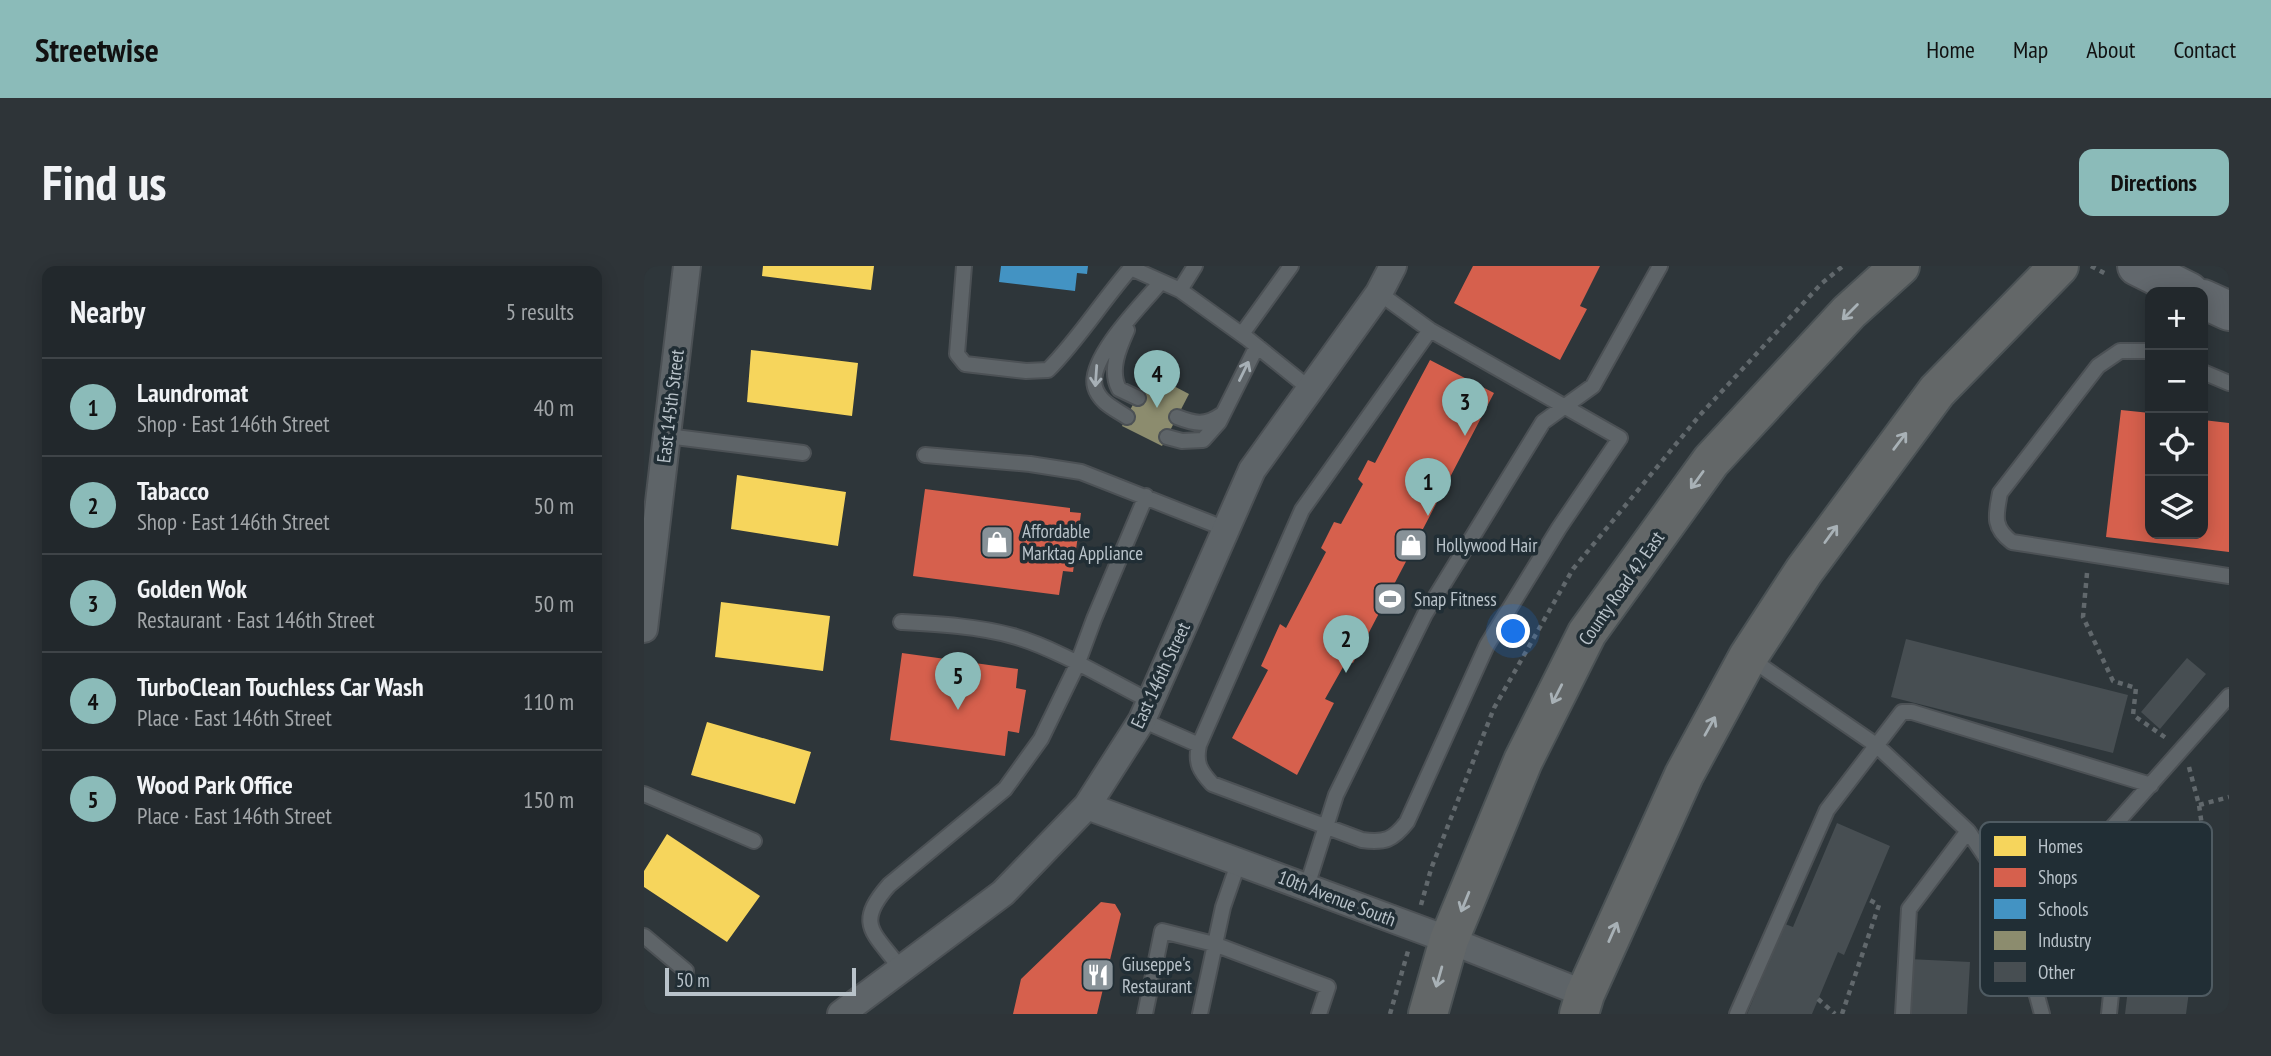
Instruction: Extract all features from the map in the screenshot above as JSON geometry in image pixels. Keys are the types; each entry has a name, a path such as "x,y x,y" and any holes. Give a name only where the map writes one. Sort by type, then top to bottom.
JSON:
{"highway":[{"name":"County Road 42 East","path":"1428,1014 1449,940 1523,761 1587,633 1711,461 1849,312 1900,266"},
{"path":"1582,1004 1684,775 1748,657 1804,570 1937,391 2059,266"}],"street":[{"name":"East 145th Street","path":"644,629 687,266"},
{"name":"East 146th Street","path":"841,1014 1003,893 1087,806 1146,711 1252,470 1379,293 1393,266"},
{"path":"2125,272 2173,287"},
{"path":"2208,302 2229,312"},
{"name":"10th Avenue South","path":"1087,806 1449,940 1582,1004"}],"lane":[{"path":"964,266 957,354 965,365 1026,371 1048,370 1131,267 1180,290 1242,334 1310,389"},
{"path":"1180,290 1195,266"},
{"path":"1242,334 1291,266"},
{"path":"1307,887 1324,826 1336,795 1425,614 1543,422 1593,386 1660,266"},
{"path":"1127,417 1104,402 1094,385 1097,363 1106,348 1161,282"},
{"path":"1379,293 1430,330 1620,438 1559,528 1487,645 1407,822 1395,836 1378,842 1362,841 1212,784 1200,772 1196,758 1199,745 1302,510 1430,330"},
{"path":"1131,318 1115,362 1114,374 1119,389 1138,398"},
{"path":"1167,437 1182,441 1203,440 1223,413 1257,346"},
{"path":"2145,351 2120,351 2098,366 2000,493 1996,515 2000,533 2012,542 2229,576"},
{"path":"2208,374 2229,383"},
{"path":"1177,417 1200,424 1209,423 1223,413"},
{"path":"667,436 803,453"},
{"path":"925,455 1030,464 1081,472 1226,528"},
{"path":"901,969 870,927 869,916 873,903 889,885 1005,789 1041,738 1077,665 1146,496"},
{"path":"901,622 951,625 1014,636 1077,665 1199,745"},
{"path":"1748,657 1876,746 1968,831 1980,849"},
{"path":"2117,822 2229,696"},
{"path":"1737,1014 1827,810 1902,712 1912,712 2151,785"},
{"path":"644,794 754,841"},
{"path":"1903,1014 1909,909 1968,831"},
{"path":"1200,1014 1223,907 1239,861"},
{"path":"1145,1014 1162,931 1214,944 1328,987 1319,1014"},
{"path":"644,936 686,971"},
{"path":"2037,996 2042,1014"},
{"path":"2109,1014 2111,996"}],"path":[{"path":"2091,266 2125,272"},
{"path":"2090,554 2082,617 2113,681 2136,688 2133,715 2159,734 2184,747 2201,822"},
{"path":"2199,805 2229,797"},
{"path":"1842,1014 1879,905 1867,899"},
{"path":"1818,999 1835,1014"}],"building: Homes":[{"path":"763,266 874,266 871,290 762,276"},
{"path":"751,350 858,363 852,416 747,402"},
{"path":"737,475 846,492 838,546 731,529"},
{"path":"721,602 830,616 823,671 715,657"},
{"path":"707,722 811,752 795,804 691,775"},
{"path":"667,834 760,896 727,942 644,887 644,871"}],"building: Shops":[{"path":"1473,266 1600,266 1580,306 1587,309 1560,360 1454,303"},
{"path":"1430,360 1494,393 1353,663 1347,660 1325,699 1334,703 1297,775 1232,738 1268,670 1261,666 1280,624 1286,628 1326,552 1321,548 1334,522 1341,524 1363,484 1358,479 1368,460 1375,463"},
{"path":"2121,410 2145,412 2145,539 2208,539 2208,421 2229,423 2229,552 2106,537"},
{"name":"Affordable Marktag Appliance","path":"925,489 1070,508 1070,512 1081,513 1073,572 1063,571 1059,595 913,576"},
{"path":"902,653 1018,669 1016,688 1026,690 1019,733 1008,731 1005,756 890,740"},
{"path":"1101,902 1115,904 1121,914 1097,1014 1013,1014 1021,979"}],"building: Schools":[{"path":"1001,266 1088,266 1087,274 1077,273 1075,291 999,282"}],"building: Industry":[{"path":"1149,373 1189,394 1162,446 1122,426"}],"building: Other":[{"path":"1906,639 2128,695 2113,753 1891,697"},
{"path":"2187,658 2206,674 2160,729 2141,712"},
{"path":"1837,823 1890,846 1844,955 1838,952 1812,1014 1747,1014 1785,924 1793,927"},
{"path":"1909,959 1970,962 1967,1014 1905,1014"},
{"path":"2127,996 2188,996 2186,1014 2125,1014"}],"place":[{"name":"TurboClean Touchless Car Wash","path":"1157,408"},
{"name":"Golden Wok","path":"1465,436"},
{"name":"Laundromat","path":"1428,516"},
{"name":"Affordable Marktag Appliance","path":"997,542"},
{"name":"Hollywood Hair","path":"1411,545"},
{"name":"Snap Fitness","path":"1390,599"},
{"name":"Tabacco","path":"1346,673"},
{"name":"Wood Park Office","path":"958,710"},
{"name":"Giuseppe's Restaurant","path":"1098,975"}]}
